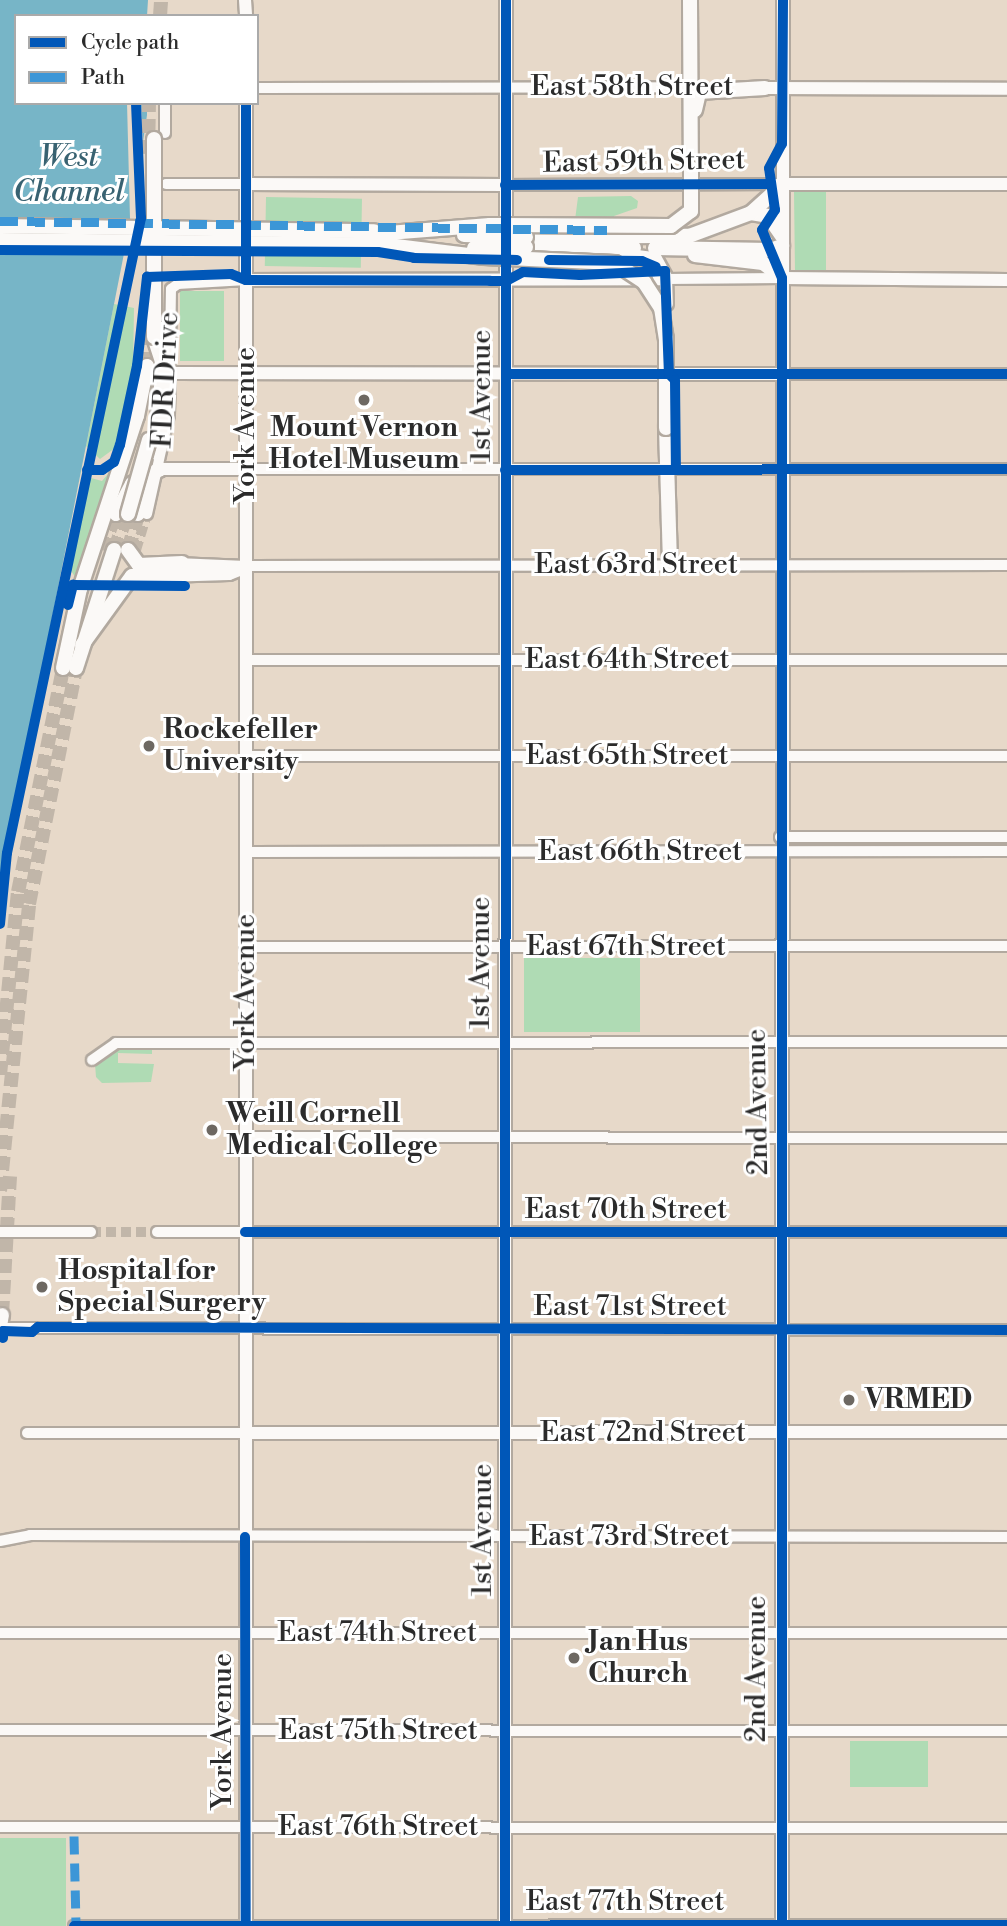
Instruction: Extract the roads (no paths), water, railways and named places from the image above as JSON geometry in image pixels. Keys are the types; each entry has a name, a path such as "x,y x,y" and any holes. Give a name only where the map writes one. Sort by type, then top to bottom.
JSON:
{"highway":[{"path":"0,228 376,235 490,225 668,226 691,211 688,87 690,0"},
{"path":"690,142 698,93 765,88"},
{"name":"FDR Drive","path":"132,514 152,446 163,365 154,337 159,136"},
{"path":"0,242 377,248 526,246 676,238 751,213 783,184"},
{"path":"0,228 526,246 770,250 782,241 768,216 751,213"},
{"path":"0,242 387,245 484,257 615,263 644,282 661,308 666,339 670,565"},
{"path":"526,246 647,256 662,264 666,279"},
{"path":"674,248 710,260 763,263 782,278"},
{"path":"167,354 170,373"},
{"name":"FDR Drive","path":"120,550 82,645 69,668 74,617 137,416 146,366"},
{"path":"132,514 148,480 152,446"},
{"path":"132,514 129,488 160,469"},
{"path":"74,617 120,550 139,565 182,563"},
{"path":"82,645 130,578 229,573 246,566"}],"main road":[{"name":"1st Avenue","path":"505,1926 506,1432 503,1042 506,756 506,0"},
{"name":"2nd Avenue","path":"782,0 782,1926"},
{"name":"East 58th Street","path":"765,88 1007,89"},
{"name":"York Avenue","path":"246,105 246,1925"},
{"name":"East 59th Street","path":"246,184 505,185"},
{"name":"East 59th Street","path":"783,184 1007,184"},
{"path":"782,278 1007,280"},
{"path":"246,280 666,279 667,304"},
{"path":"170,373 659,374"},
{"path":"674,374 782,374"},
{"path":"160,469 245,469"},
{"name":"East 72nd Street","path":"245,1433 1007,1432"}],"street":[{"name":"East 58th Street","path":"259,88 765,88"},
{"path":"159,136 165,105"},
{"name":"East 59th Street","path":"166,184 246,184"},
{"name":"East 59th Street","path":"505,185 783,184"},
{"path":"666,279 782,278"},
{"name":"FDR Drive","path":"132,514 160,469 170,373 173,287 246,280"},
{"path":"782,374 1007,374"},
{"path":"245,469 1007,469"},
{"name":"East 63rd Street","path":"182,563 246,566 1007,565"},
{"name":"East 64th Street","path":"246,660 1007,660"},
{"name":"East 65th Street","path":"246,756 1007,756"},
{"path":"824,835 824,851"},
{"name":"East 66th Street","path":"246,852 1002,851 1002,837 780,837"},
{"name":"East 67th Street","path":"246,947 1007,946"},
{"path":"92,1060 116,1043 1007,1042"},
{"path":"246,1137 1007,1138"},
{"path":"0,1233 91,1232"},
{"name":"East 70th Street","path":"157,1232 1007,1232"},
{"name":"East 71st Street","path":"1,1323 245,1329 1007,1330"},
{"name":"East 72nd Street","path":"26,1433 245,1433"},
{"name":"East 73rd Street","path":"0,1541 30,1535 1007,1537"},
{"name":"East 74th Street","path":"0,1633 1007,1633"},
{"name":"East 75th Street","path":"0,1730 1007,1731"},
{"name":"East 76th Street","path":"0,1827 1007,1828"},
{"name":"East 77th Street","path":"75,1925 1007,1925"}],"water":[{"name":"West Channel","path":"0,0 148,0 147,14 14,14 14,105 147,105 147,115 133,208 0,881"}],"tunnel":[{"path":"160,14 161,0"},
{"path":"148,154 149,105"},
{"path":"156,314 167,354"},
{"path":"147,366 149,325"},
{"path":"102,550 116,514"},
{"path":"114,550 128,514"},
{"path":"128,550 138,514"},
{"path":"136,550 147,514"},
{"path":"0,1075 18,892 63,668"},
{"path":"0,1191 29,904 76,668"},
{"path":"2,1315 10,1176"},
{"path":"91,1232 157,1232"}],"place":[{"name":"Mount Vernon Hotel Museum","path":"364,400"},
{"name":"Rockefeller University","path":"149,746"},
{"name":"Weill Cornell Medical College","path":"212,1130"},
{"name":"Hospital for Special Surgery","path":"42,1287"},
{"name":"VRMED","path":"849,1400"},
{"name":"Jan Hus Church","path":"574,1658"}]}
